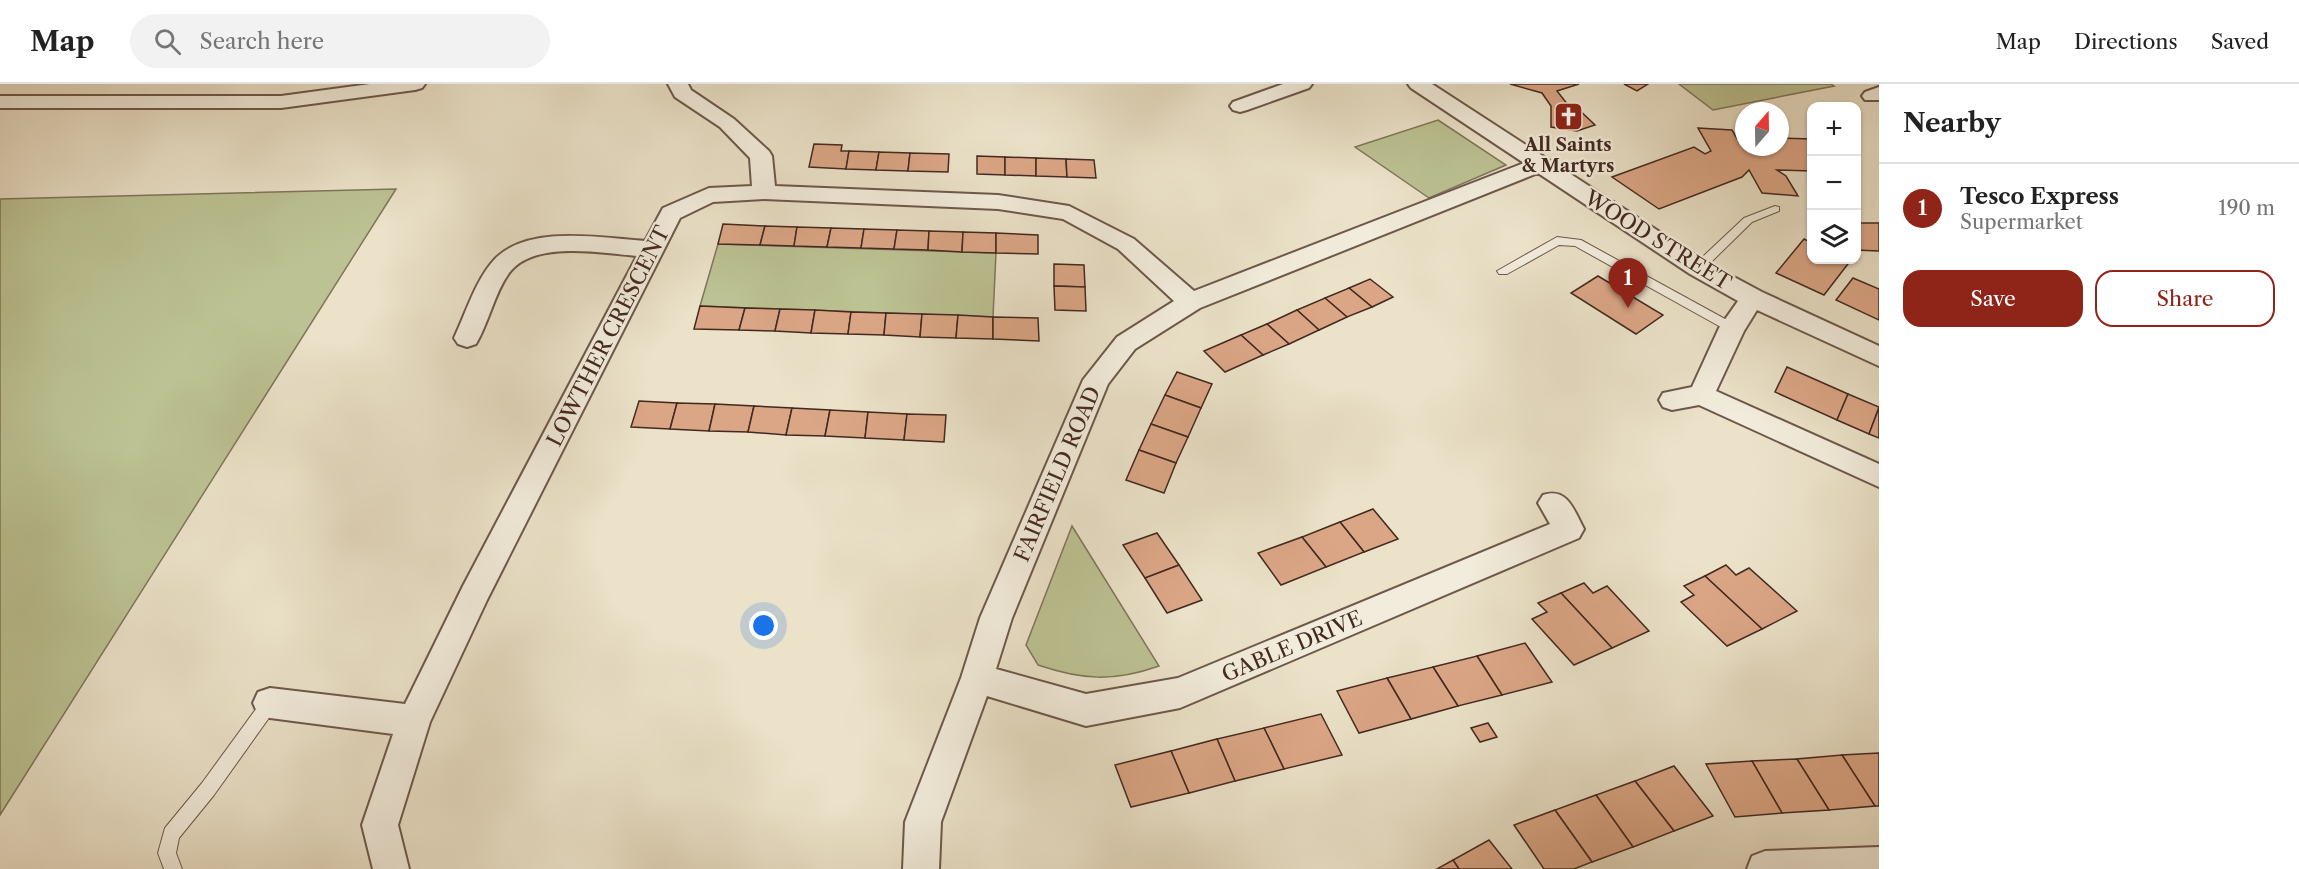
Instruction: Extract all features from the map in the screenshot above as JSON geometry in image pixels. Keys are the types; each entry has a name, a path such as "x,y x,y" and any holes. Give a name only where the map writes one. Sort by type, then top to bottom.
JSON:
{"street":[{"path":"0,102 281,102 415,84"},
{"path":"678,84 682,93 727,123 761,156 764,192"},
{"path":"1240,106 1302,84"},
{"name":"WOOD STREET","path":"1418,84 1698,268 1753,298 1879,357"},
{"name":"FAIRFIELD ROAD","path":"921,869 922,822 977,678 996,618 1096,380 1126,343 1191,302 1539,165"},
{"name":"LOWTHER CRESCENT","path":"391,869 380,825 414,721 474,595 671,213 709,195 764,192 998,202 1069,213 1126,244 1191,302"},
{"path":"467,338 501,266 518,251 545,243 651,249"},
{"path":"1701,395 1732,328 1753,298"},
{"path":"1672,400 1701,395 1879,476"},
{"name":"GABLE DRIVE","path":"977,678 1086,710 1180,693 1569,529 1553,503"},
{"path":"270,703 414,721"},
{"path":"1765,869 1879,865"}],"lane":[{"path":"1698,268 1748,220 1775,209"},
{"path":"1503,272 1557,241 1577,243 1732,328"},
{"path":"173,869 167,853 171,834 208,789 270,703"}],"green space":[{"path":"1679,84 1831,84 1834,86 1753,102 1735,102 1735,106 1713,110"},
{"path":"1438,120 1506,165 1429,198 1355,147"},
{"path":"396,189 0,815 0,199"},
{"path":"718,244 996,253 993,317 700,306"},
{"path":"1072,526 1159,666 1127,675 1098,677 1069,674 1038,665 1026,645"}],"building":[{"name":"All Saints & Martyrs","path":"1510,84 1579,84 1557,91 1568,105 1574,105 1595,125 1577,131 1551,127 1551,106 1542,93"},
{"name":"All Saints & Martyrs","path":"1624,84 1648,84 1637,91"},
{"path":"1698,128 1732,130 1735,135 1735,156 1789,156 1789,138 1807,139 1807,171 1777,170 1786,176 1798,196 1762,193 1749,170 1742,177 1659,209 1612,177 1694,147 1705,154 1711,151"},
{"path":"814,144 842,145 841,151 849,151 846,169 809,167"},
{"path":"849,151 879,152 876,170 846,169"},
{"path":"879,152 910,153 908,171 876,170"},
{"path":"910,153 949,154 948,172 908,171"},
{"path":"977,156 1005,157 1005,175 977,174"},
{"path":"1005,157 1036,158 1036,176 1005,175"},
{"path":"1036,158 1066,159 1067,177 1036,176"},
{"path":"1066,159 1094,160 1096,178 1067,177"},
{"path":"1861,223 1879,223 1879,251 1861,250"},
{"path":"723,224 765,226 760,245 718,244"},
{"path":"765,226 797,227 794,246 760,245"},
{"path":"797,227 831,228 827,247 794,246"},
{"path":"831,228 864,229 861,248 827,247"},
{"path":"864,229 897,230 894,249 861,248"},
{"path":"897,230 929,231 928,250 894,249"},
{"path":"929,231 963,232 962,252 928,250"},
{"path":"963,232 996,233 996,253 962,252"},
{"path":"996,233 1038,235 1038,254 996,253"},
{"path":"1804,239 1807,240 1807,264 1848,264 1824,295 1776,273"},
{"path":"1054,264 1084,265 1085,287 1054,286"},
{"path":"1598,276 1663,315 1636,334 1571,293"},
{"path":"1853,278 1879,289 1879,320 1836,300"},
{"path":"1370,279 1393,297 1372,307 1349,288"},
{"path":"1054,286 1085,287 1086,311 1055,310"},
{"path":"1349,288 1372,307 1347,317 1325,298"},
{"path":"1325,298 1347,317 1319,330 1297,310"},
{"path":"700,306 745,308 739,330 694,329"},
{"path":"745,308 780,309 775,331 739,330"},
{"path":"780,309 815,310 811,333 775,331"},
{"path":"815,310 851,312 848,334 811,333"},
{"path":"1297,310 1319,330 1289,344 1267,324"},
{"path":"851,312 886,313 884,335 848,334"},
{"path":"886,313 922,314 920,337 884,335"},
{"path":"922,314 958,315 956,338 920,337"},
{"path":"958,315 993,317 993,339 956,338"},
{"path":"993,317 1038,318 1039,341 993,339"},
{"path":"1267,324 1289,344 1263,355 1241,335"},
{"path":"1241,335 1263,355 1225,372 1204,351"},
{"path":"1787,367 1848,394 1837,420 1775,392"},
{"path":"1177,372 1212,384 1201,408 1165,395"},
{"path":"1848,394 1879,407 1869,434 1837,420"},
{"path":"1165,395 1201,408 1188,437 1151,424"},
{"path":"639,401 677,403 670,429 631,427"},
{"path":"677,403 715,404 709,431 670,429"},
{"path":"715,404 754,406 748,432 709,431"},
{"path":"754,406 792,408 786,435 748,432"},
{"path":"792,408 830,410 825,436 786,435"},
{"path":"1879,408 1879,438 1869,434"},
{"path":"830,410 868,412 865,438 825,436"},
{"path":"868,412 907,414 904,440 865,438"},
{"path":"907,414 946,415 944,442 904,440"},
{"path":"1151,424 1188,437 1176,463 1139,450"},
{"path":"1139,450 1176,463 1164,493 1126,480"},
{"path":"1373,509 1398,539 1364,552 1340,522"},
{"path":"1340,522 1364,552 1326,567 1302,537"},
{"path":"1157,533 1179,565 1145,578 1123,545"},
{"path":"1302,537 1326,567 1281,585 1258,553"},
{"path":"1179,565 1202,600 1167,613 1145,578"},
{"path":"1726,565 1736,575 1749,568 1797,611 1762,629 1705,576"},
{"path":"1705,576 1762,629 1727,646 1681,602 1694,595 1684,586"},
{"path":"1584,583 1593,593 1607,586 1649,631 1612,648 1561,593"},
{"path":"1561,593 1612,648 1574,665 1532,619 1547,612 1538,603"},
{"path":"1525,643 1552,682 1502,695 1477,656"},
{"path":"1477,656 1502,695 1458,706 1433,667"},
{"path":"1433,667 1458,706 1411,719 1387,678"},
{"path":"1387,678 1411,719 1359,733 1337,691"},
{"path":"1321,714 1342,755 1284,769 1264,728"},
{"path":"1488,723 1497,737 1480,742 1471,728"},
{"path":"1264,728 1284,769 1235,781 1217,739"},
{"path":"1217,739 1235,781 1189,793 1171,751"},
{"path":"1171,751 1189,793 1131,807 1115,765"},
{"path":"1879,753 1879,806 1875,806 1842,755"},
{"path":"1842,755 1875,806 1829,810 1797,759"},
{"path":"1797,759 1829,810 1782,813 1752,761"},
{"path":"1752,761 1782,813 1735,817 1706,764"},
{"path":"1674,766 1713,816 1674,831 1635,781"},
{"path":"1635,781 1674,831 1633,847 1596,795"},
{"path":"1596,795 1633,847 1592,862 1555,810"},
{"path":"1555,810 1592,862 1574,869 1544,869 1514,825"},
{"path":"1489,840 1512,869 1459,869 1453,860"},
{"path":"1453,860 1459,869 1437,869"}],"place":[{"name":"All Saints & Martyrs","path":"1568,116"},
{"name":"Tesco Express","path":"1628,308"}]}
